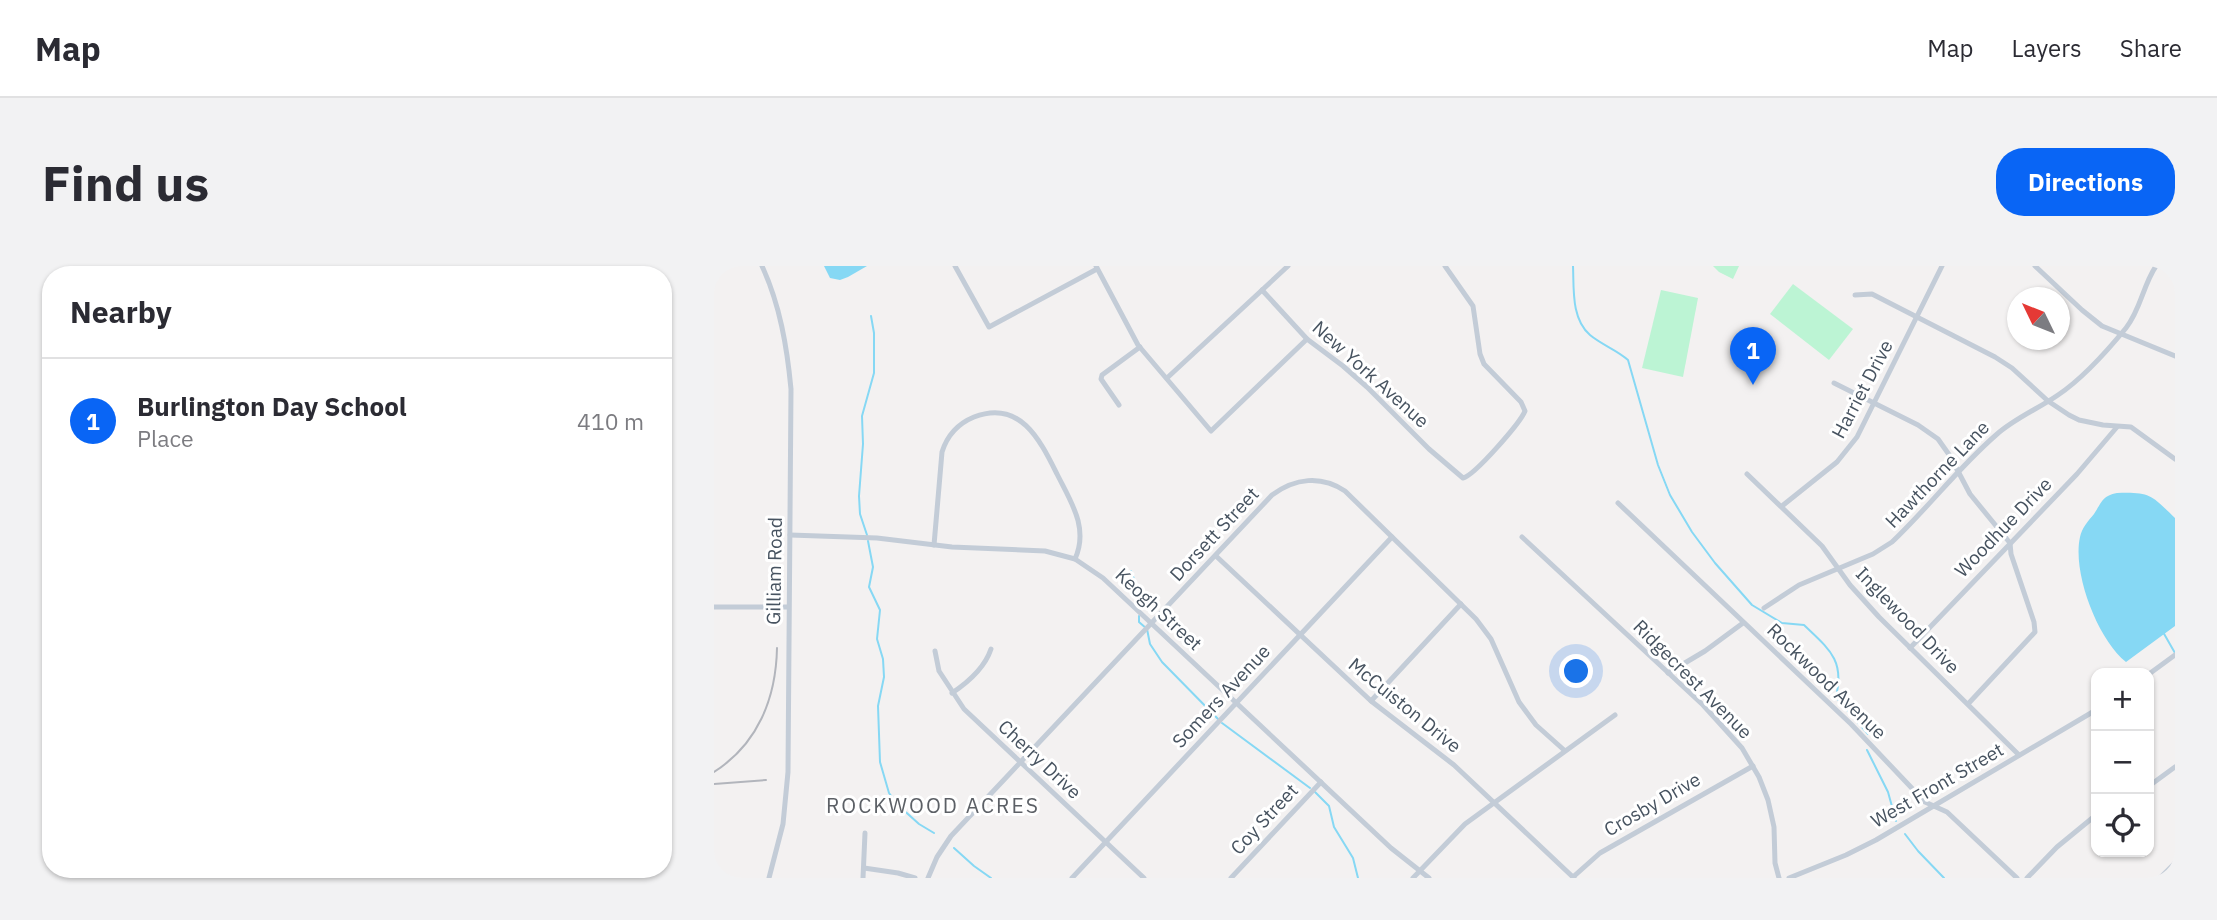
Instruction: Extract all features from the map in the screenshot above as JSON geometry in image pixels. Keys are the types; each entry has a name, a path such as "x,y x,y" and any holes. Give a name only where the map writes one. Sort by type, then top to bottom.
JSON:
{"street":[{"name":"Gilliam Road","path":"762,266 777,306 790,371 788,772 783,824 769,878"},
{"path":"955,266 989,327 1097,267 1140,347 1211,431 1307,339"},
{"path":"1167,378 1288,266"},
{"name":"New York Avenue","path":"1262,290 1307,339 1351,373 1463,478 1474,471 1525,411 1521,402 1484,364 1473,306 1445,266"},
{"name":"Harriet Drive","path":"1782,506 1846,453 1857,437 1942,266"},
{"path":"2035,266 2091,318 2120,335 2175,356"},
{"name":"Hawthorne Lane","path":"1764,608 1799,585 1873,554 1892,542 2006,426 2056,397 2077,380 2120,335 2138,309 2156,266"},
{"path":"1855,295 1872,294 2007,364 2048,401 2079,420 2135,429 2175,459"},
{"path":"1119,405 1101,379 1102,374 1140,347"},
{"path":"1834,383 1928,431 1945,448 1978,506 2010,543 2035,632 1968,704"},
{"path":"934,545 945,443 956,428 967,420 998,414 1020,421 1040,440 1078,516 1081,534 1074,559"},
{"name":"Woodhue Drive","path":"1910,648 2117,427"},
{"name":"Inglewood Drive","path":"1747,474 1822,546 1864,602 2020,755"},
{"name":"Dorsett Street","path":"928,878 937,857 951,836 1272,495 1288,485 1307,480 1324,481 1345,491 1476,619 1490,639 1513,692 1529,716 1564,750"},
{"name":"Rockwood Avenue","path":"1618,503 1851,724 1924,802 1947,812 2017,878"},
{"name":"Keogh Street","path":"790,535 877,538 934,545 1035,550 1074,559 1103,579 1391,848 1429,878"},
{"name":"Somers Avenue","path":"1072,878 1392,537"},
{"name":"Ridgecrest Avenue","path":"1522,537 1732,735 1764,789 1772,814 1774,863 1779,878"},
{"name":"McCuiston Drive","path":"1216,556 1371,701 1438,752 1574,877"},
{"path":"1371,701 1461,604"},
{"path":"714,607 788,607"},
{"path":"1668,673 1705,651 1743,623"},
{"path":"951,693 988,658 990,649"},
{"name":"Cherry Drive","path":"935,651 939,671 964,709 1144,878"},
{"path":"2154,670 2175,655"},
{"name":"West Front Street","path":"1789,878 1860,848 2091,713"},
{"path":"1413,878 1465,824 1615,715"},
{"name":"Crosby Drive","path":"1574,877 1600,853 1752,766"},
{"path":"2154,782 2175,767"},
{"name":"Coy Street","path":"1231,878 1321,782"},
{"path":"2027,878 2057,847 2091,819"},
{"path":"863,878 865,833"},
{"path":"2160,878 2175,863"},
{"path":"864,869 915,878"}],"green space":[{"path":"1713,266 1739,266 1733,279"},
{"path":"1793,284 1853,329 1829,360 1770,314"},
{"path":"1661,290 1698,298 1683,377 1642,368"}],"water":[{"path":"824,266 867,266 840,280 830,278"},
{"path":"2117,493 2150,496 2175,518 2175,626 2126,662 2116,652 2097,622 2084,587 2079,552 2082,531 2103,500"}],"waterway":[{"path":"1573,266 1579,321 1590,335 1628,360 1658,465 1670,495 1692,532 1752,605 1782,623 1804,625 1827,649 1833,656 1838,674 1836,697 1868,734"},
{"path":"867,535 860,514 859,496 862,416 874,373 874,333 871,316"},
{"path":"868,541 873,567 869,587 880,610 877,639 883,659 884,677 878,706 880,762 889,793 919,824 934,833"},
{"path":"1131,571 1141,598 1139,610"},
{"path":"1139,616 1139,622 1147,629 1150,644 1162,662 1218,719"},
{"path":"2163,632 2175,653"},
{"path":"1222,723 1310,788"},
{"path":"1867,750 1888,792 1896,821"},
{"path":"1315,792 1329,806 1334,827 1353,858 1358,878"},
{"path":"1905,834 1944,878"},
{"path":"954,848 991,878"}],"railway":[{"path":"714,772 742,748 762,718 773,685 777,648"},
{"path":"714,784 766,780"}],"place":[{"name":"Burlington Day School","path":"1753,385"}],"district":[{"name":"ROCKWOOD ACRES","path":"933,806"}]}
